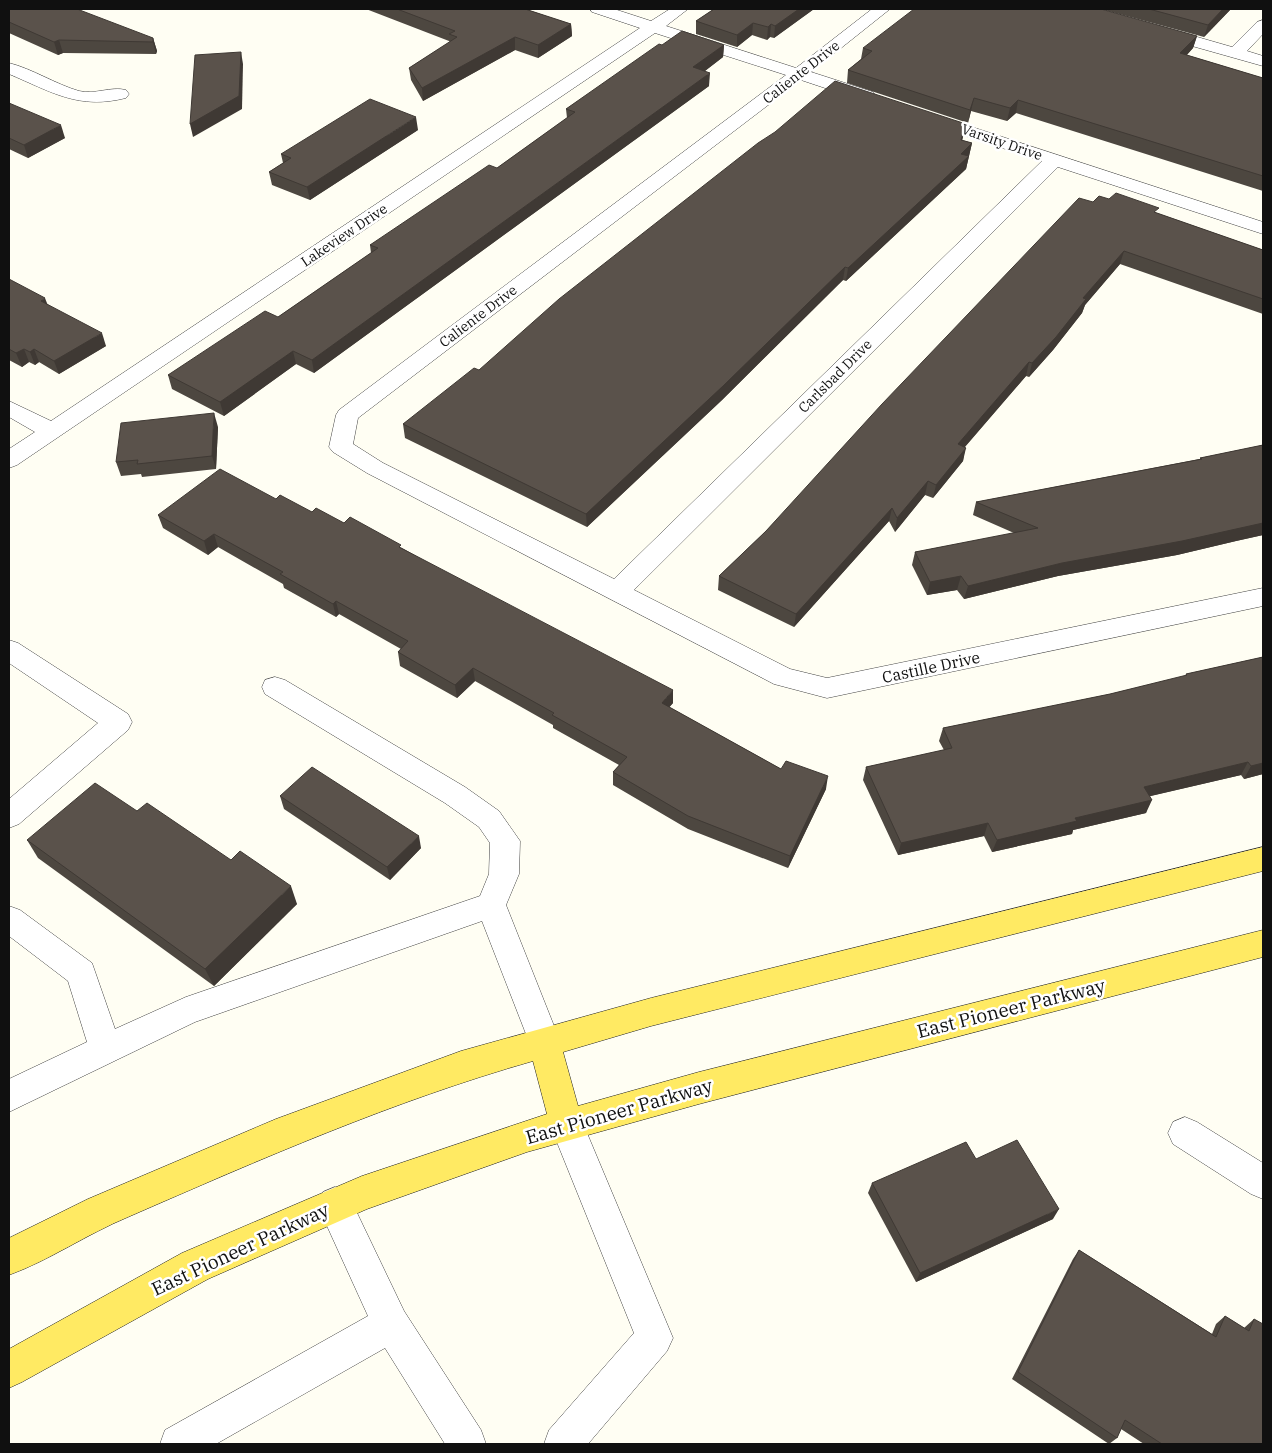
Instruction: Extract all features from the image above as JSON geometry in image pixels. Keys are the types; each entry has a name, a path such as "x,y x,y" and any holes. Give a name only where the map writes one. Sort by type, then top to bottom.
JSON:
{"main road":[{"path":"9,1257 100,1211 288,1130 461,1066 544,1040 651,1012 1263,859"},
{"name":"East Pioneer Parkway","path":"9,1369 195,1266 335,1204 518,1139 699,1088 1263,944"},
{"path":"544,1040 567,1125"}],"street":[{"path":"598,9 884,102"},
{"name":"Lakeview Drive","path":"9,460 680,9"},
{"name":"Caliente Drive","path":"616,592 375,468 341,447 347,415 800,74 882,9"},
{"path":"1235,53 1263,25"},
{"path":"1143,27 1263,61"},
{"path":"9,68 74,95 92,98 120,94"},
{"name":"Varsity Drive","path":"913,112 1263,228"},
{"name":"Carlsbad Drive","path":"616,592 1054,160"},
{"path":"9,408 52,431"},
{"name":"Castille Drive","path":"616,592 783,677 827,688 1263,598"},
{"path":"9,650 118,722 9,816"},
{"path":"275,688 455,796 489,819 505,841 504,874 491,905 544,1040"},
{"path":"9,1096 186,1011 491,905"},
{"path":"9,919 81,973 106,1050"},
{"path":"563,1444 654,1338 567,1125"},
{"path":"1186,1133 1263,1182"},
{"path":"335,1204 391,1324 467,1444"},
{"path":"180,1444 391,1324"}],"building":[{"path":"9,9 77,9 153,38 153,42 59,40 54,42 9,22"},
{"path":"397,9 525,9 571,24 538,45 515,37 422,88 409,68 457,37 449,34 455,31"},
{"path":"714,9 799,9 775,26 771,24 768,27 753,23 737,35 696,21"},
{"path":"914,9 1101,9 1197,36 1180,53 1263,78 1263,176 1018,100 1010,108 974,98 970,110 848,70 872,51 863,48"},
{"path":"1149,9 1223,9 1208,25"},
{"path":"682,31 724,45 693,67 710,73 312,360 293,351 220,402 168,375 265,311 278,317 378,248 370,245 489,165 497,168 575,112 566,109 659,44 662,45"},
{"path":"241,52 239,96 190,124 195,55"},
{"path":"835,81 966,124 961,140 972,143 961,154 969,156 848,268 845,267 723,386 586,514 403,424 474,368 479,370 559,299 758,143 775,132"},
{"path":"370,99 416,117 307,187 269,172 291,158 281,154"},
{"path":"9,103 61,125 24,145 9,138"},
{"path":"1116,193 1159,208 1154,212 1263,250 1263,299 1124,251 1083,298 1086,299 1056,337 1032,363 1029,362 958,444 966,448 936,485 928,481 897,518 892,508 796,614 719,576 766,531 882,404 1079,198 1093,202 1099,196 1109,199"},
{"path":"9,279 45,298 41,301 102,333 54,361 34,349 30,352 24,349 16,353 9,349"},
{"path":"214,413 212,456 137,464 138,460 116,462 121,423"},
{"path":"1263,445 1263,523 1182,541 1062,563 968,586 961,576 930,582 915,552 1038,528 976,502 1202,459 1200,458"},
{"path":"220,469 276,499 280,495 312,512 316,508 344,523 350,517 401,545 399,547 673,690 662,703 781,769 786,761 828,776 790,856 688,816 613,772 627,757 552,715 554,713 473,668 455,685 398,652 408,641 336,601 333,604 280,574 283,572 214,534 204,541 158,515"},
{"path":"1263,657 1263,763 1251,766 1248,762 1144,787 1152,800 1075,818 1077,821 997,840 988,823 901,843 866,767 952,748 943,728 1110,694 1186,674"},
{"path":"312,767 419,836 387,867 280,796"},
{"path":"95,783 137,811 147,803 231,860 240,851 291,886 205,969 27,840"},
{"path":"1017,1140 1059,1209 920,1273 872,1183 966,1142 976,1159"},
{"path":"1079,1250 1216,1337 1225,1316 1249,1331 1254,1319 1263,1324 1263,1444 1162,1444 1125,1420 1117,1438 1018,1372"}]}
